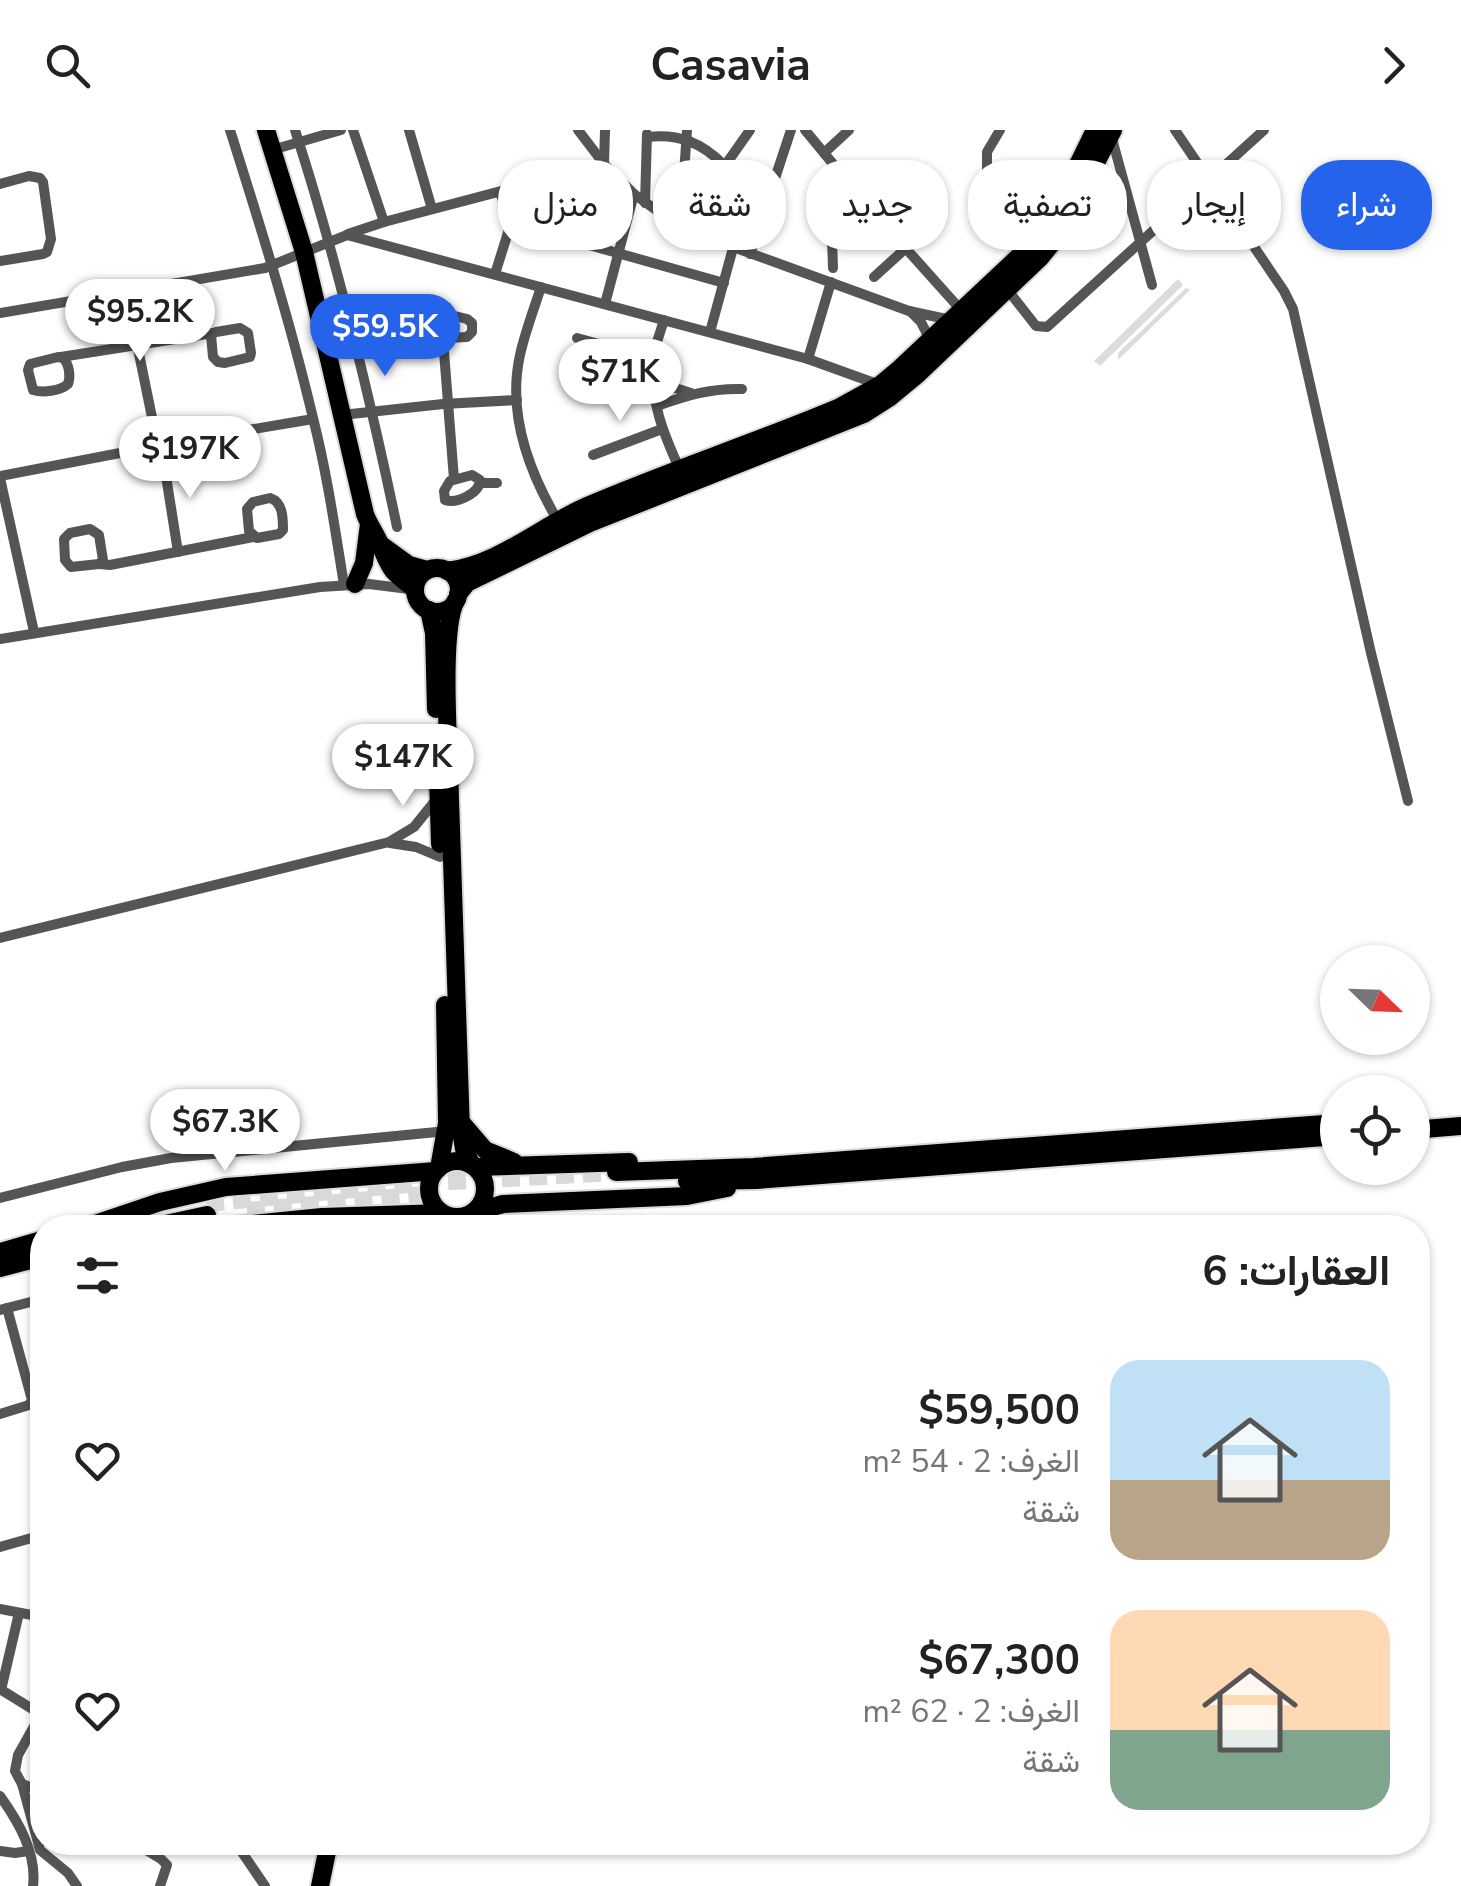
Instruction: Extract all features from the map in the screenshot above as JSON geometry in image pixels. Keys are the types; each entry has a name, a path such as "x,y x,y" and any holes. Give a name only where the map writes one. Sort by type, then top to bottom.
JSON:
{"main road":[{"path":"266,130 304,252 369,524 391,570 415,590"},
{"path":"1087,160 1106,131"},
{"path":"429,610 446,610 467,583 590,523 864,414 907,383 1040,258 1057,237 1106,131"},
{"path":"470,1215 484,1201 486,1188 454,1127 440,857 434,633 429,610 418,601 415,590 419,578 434,568 462,569 490,558 585,507 840,407 880,385 1026,250"},
{"path":"350,584 364,562 369,524"},
{"path":"380,544 408,565 427,570"},
{"path":"440,1215 429,1192 431,1179 454,1127 448,698 450,624 457,597 456,580 447,571"},
{"path":"1430,1117 1461,1114"},
{"path":"124,1215 160,1202 226,1188 437,1169 459,1161 474,1166 693,1162 755,1173 1320,1125"},
{"path":"1430,1129 1461,1126"},
{"path":"454,1127 485,1150 519,1164"},
{"path":"616,1178 755,1173 1320,1137"},
{"path":"477,1215 511,1203 706,1194 755,1173"},
{"path":"376,1215 398,1215"},
{"path":"0,1252 30,1243"},
{"path":"0,1268 30,1261"},
{"path":"320,1886 326,1855"},
{"path":"329,1886 335,1855"}],"street":[{"path":"230,130 273,266 314,419 350,584"},
{"path":"295,130 373,410 398,527"},
{"path":"272,150 341,130"},
{"path":"353,130 384,222"},
{"path":"408,130 432,209"},
{"path":"578,130 601,160"},
{"path":"604,160 605,130"},
{"path":"750,254 792,130"},
{"path":"805,130 830,160"},
{"path":"824,153 849,130"},
{"path":"987,160 1000,130"},
{"path":"1175,130 1196,160"},
{"path":"1232,160 1264,130"},
{"path":"728,160 748,131"},
{"path":"1106,131 1152,285"},
{"path":"644,203 647,133 686,134 717,160"},
{"path":"684,160 686,134"},
{"path":"0,184 29,176 40,178 51,239 43,254 0,261"},
{"path":"0,313 273,266 384,222 498,192"},
{"path":"605,304 634,194 653,209"},
{"path":"1006,289 1036,326 1047,327 1147,234"},
{"path":"347,235 808,359 880,385"},
{"path":"496,274 503,250"},
{"path":"612,250 724,282"},
{"path":"710,332 733,250"},
{"path":"739,250 910,311 956,315"},
{"path":"833,250 834,268"},
{"path":"874,277 904,250"},
{"path":"907,250 956,315"},
{"path":"1256,250 1293,309 1408,801"},
{"path":"808,359 831,282"},
{"path":"541,287 519,358 518,400 529,464 558,521"},
{"path":"427,308 472,323 472,332 467,337 443,339 419,337 414,318 418,310 427,308"},
{"path":"910,311 930,340"},
{"path":"664,320 654,358 653,381 662,429 680,470"},
{"path":"61,357 70,376 68,384 41,392 34,390 30,364 61,357 136,344 240,328 248,336 250,358 218,362 210,342 213,333"},
{"path":"577,338 654,358"},
{"path":"443,339 454,480"},
{"path":"136,344 155,432"},
{"path":"653,381 692,394"},
{"path":"657,406 692,394 742,389"},
{"path":"342,415 518,400"},
{"path":"171,443 314,419"},
{"path":"593,455 662,429"},
{"path":"155,432 164,433 171,443 169,452 162,457 150,455 146,448 148,436 155,432"},
{"path":"34,632 0,477 146,448"},
{"path":"162,457 178,552"},
{"path":"481,482 478,490 454,501 448,501 443,494 447,484 474,475 481,482 497,483"},
{"path":"99,564 103,557 95,532 85,530 67,535 63,543 68,566 110,565 282,532 284,526 276,500 257,500 250,505 247,513 253,537"},
{"path":"0,638 350,584 383,584 415,590"},
{"path":"0,938 389,842 421,820 438,797"},
{"path":"389,842 416,846 440,857"},
{"path":"0,1198 171,1158 454,1127"},
{"path":"30,1302 4,1309 30,1394"},
{"path":"0,1414 30,1405"},
{"path":"0,1547 30,1538"},
{"path":"0,1609 30,1615"},
{"path":"19,1613 1,1690 30,1707"},
{"path":"30,1736 15,1764 30,1813"},
{"path":"22,1784 30,1787"},
{"path":"0,1796 20,1824 34,1876 33,1886"},
{"path":"0,1851 28,1851"},
{"path":"46,1855 77,1886"},
{"path":"153,1855 167,1866 160,1886"},
{"path":"244,1855 264,1886"}],"shaded area":[{"path":"1178,279 1183,285 1100,366 1094,361"},
{"path":"1186,288 1190,290 1118,360 1118,353"}],"tunnel":[{"path":"206,1203 417,1183 616,1172"},
{"path":"247,1211 436,1194"}]}
